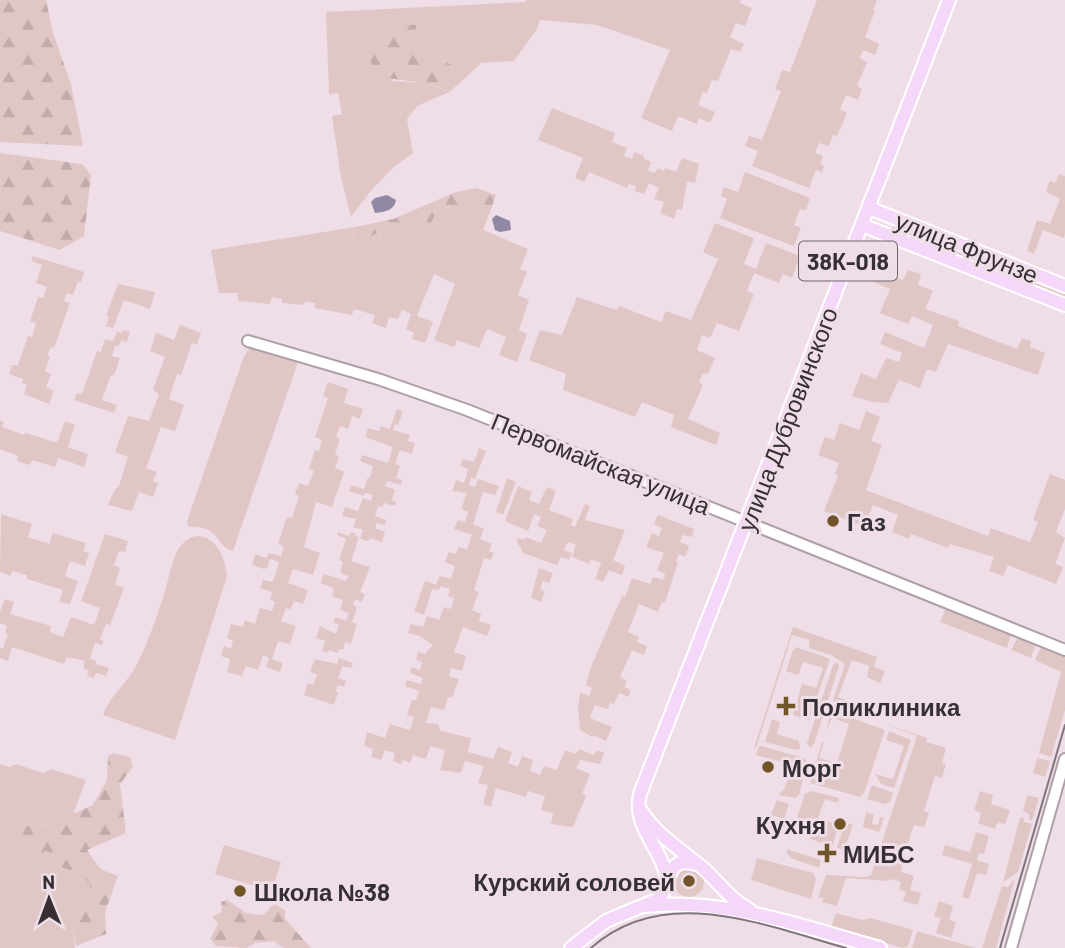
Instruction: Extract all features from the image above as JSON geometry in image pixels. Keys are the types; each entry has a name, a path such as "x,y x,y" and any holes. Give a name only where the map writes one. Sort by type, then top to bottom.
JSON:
{"main road":[{"name":"улица Дубровинского","path":"639,798 949,0"},
{"name":"улица Фрунзе","path":"869,208 1065,286"},
{"name":"улица Фрунзе","path":"862,225 1065,305"},
{"path":"639,798 641,809 650,823 741,905 756,914"},
{"path":"639,798 644,831 662,858 667,880"},
{"path":"571,948 606,921 659,899 669,872 677,865 691,863 699,866"},
{"path":"644,906 695,905 756,914 880,948"}],"street":[{"name":"Первомайская улица","path":"248,341 378,379 467,410 1065,650"},
{"path":"1011,948 1065,759"}],"green space":[{"path":"0,0 46,0 53,33 71,84 83,146 0,142"},
{"path":"526,0 741,0 740,3 752,8 745,26 736,23 730,37 744,44 740,52 731,49 718,81 712,80 698,105 715,112 710,123 699,118 697,124 678,116 672,131 641,118 670,50 597,25 540,20 537,29 514,61 481,63 460,83 451,64 427,57 415,38 392,81 425,83 449,92 417,106 407,119 413,154 387,174 351,217 341,178 332,116 342,114 338,93 329,94 326,12"},
{"path":"817,0 877,0 865,37 879,44 875,55 863,50 860,58 867,62 857,86 862,89 858,100 846,95 840,109 847,113 837,136 833,135 829,146 819,143 815,153 823,156 820,164 824,166 822,172 816,170 809,188 752,166 758,151 745,146 749,136 762,140 781,91 775,89 782,70 790,72"},
{"path":"390,24 416,25 415,38 427,57 451,64 460,83 449,92 429,84 394,79 381,74 364,49"},
{"path":"552,108 615,133 612,142 627,148 624,156 632,159 634,152 644,156 644,159 651,162 648,171 655,173 658,168 664,171 665,168 676,172 682,158 699,164 695,183 687,181 682,210 677,209 674,219 660,213 664,202 654,199 659,188 649,183 644,194 635,191 636,186 629,184 627,188 589,172 584,182 575,178 583,158 538,140"},
{"path":"0,153 82,164 91,175 84,236 60,250 0,231"},
{"path":"745,172 810,198 806,210 800,209 794,225 801,228 794,246 720,218 727,199 721,196 724,187 738,192"},
{"path":"1059,174 1065,176 1064,238 1043,230 1034,254 1027,251 1037,220 1050,224 1060,199 1046,192 1050,181 1055,183"},
{"path":"476,188 496,195 483,231 478,227 482,209 476,204 435,215 428,228 391,230 357,243 352,234 355,227 393,219 456,192"},
{"path":"476,204 482,209 479,228 528,249 520,269 527,272 518,295 529,300 519,330 527,334 517,362 499,355 506,337 487,329 479,348 457,340 454,347 434,340 455,284 434,274 417,316 433,322 425,343 412,339 414,333 406,329 411,314 402,310 398,319 389,317 386,328 372,323 375,315 354,309 352,315 315,308 315,303 305,301 304,305 282,303 282,299 272,297 270,304 238,301 238,293 219,293 211,250 355,227 352,235 357,243 391,230 428,228 434,215"},
{"path":"715,223 754,238 744,264 756,269 766,243 800,256 792,278 783,274 779,283 754,273 747,291 754,294 739,331 717,323 710,338 702,335 697,350 715,358 708,374 703,373 699,382 703,385 688,419 720,433 716,445 671,427 674,415 642,402 635,417 563,390 566,374 529,360 540,330 562,335 577,297 616,310 619,306 661,322 666,311 691,320 718,259 703,252"},
{"path":"895,225 1065,291 1065,301 893,232 891,229"},
{"path":"33,256 84,272 73,295 67,293 64,301 70,303 54,348 51,347 47,355 50,357 45,371 51,374 46,387 54,391 49,404 24,394 27,385 22,383 23,379 9,374 12,365 18,365 28,336 32,337 36,323 30,321 38,297 43,298 47,287 36,283 42,265 31,261"},
{"path":"908,270 921,274 918,285 933,291 925,309 959,321 958,326 1017,349 1022,338 1031,341 1030,347 1045,353 1038,375 948,344 936,372 927,369 920,388 899,380 888,403 852,396 861,373 876,379 886,358 899,362 902,353 880,344 885,332 924,348 933,325 912,316 908,324 880,313 890,289 871,281 875,271 903,280"},
{"path":"118,284 155,292 150,309 124,300 113,328 106,326 109,317 106,315"},
{"path":"180,325 201,333 197,345 192,343 169,399 184,405 175,431 161,427 146,468 157,472 153,481 158,483 153,497 139,492 132,511 108,505 119,486 128,457 115,452 128,416 149,421 159,394 153,390 165,357 150,351 156,333 174,340"},
{"path":"123,330 130,332 127,342 121,340 119,346 115,346 112,356 120,358 102,400 117,405 114,413 74,400 77,393 82,394 97,351 101,352 105,339 113,341 117,331 122,333"},
{"path":"256,346 299,359 233,551 226,548 208,530 188,526 187,521 243,359 248,350"},
{"path":"328,382 348,389 344,403 363,409 360,419 352,416 348,429 340,426 336,437 340,439 335,455 339,456 335,468 344,472 332,507 316,502 304,547 320,553 313,575 293,569 288,583 308,590 303,604 294,601 291,609 286,608 281,621 296,626 290,644 278,641 272,659 283,663 280,672 266,667 269,658 263,655 258,670 246,666 242,676 227,672 230,659 221,656 224,646 231,649 233,641 227,638 231,624 243,627 245,620 255,624 260,608 272,611 275,602 270,600 272,592 260,588 263,580 273,582 279,562 270,559 264,569 252,565 255,554 266,558 269,553 281,556 284,547 278,544 287,517 292,518 299,496 295,494 299,483 308,486 314,471 309,469 315,450 319,451 322,440 315,437 328,398 323,396"},
{"path":"397,409 403,411 393,430 410,435 408,441 415,443 412,454 400,450 395,464 400,466 396,478 402,480 401,485 387,481 385,486 395,490 392,500 396,502 395,506 384,503 383,507 378,506 375,516 386,520 385,525 377,523 375,528 385,532 382,542 370,538 368,541 360,539 363,530 353,527 356,519 342,516 345,507 358,511 363,498 371,501 373,495 365,493 364,496 349,491 351,485 364,489 368,477 370,478 373,466 360,461 362,455 388,463 393,447 365,437 368,428 379,431 381,426 390,429"},
{"path":"866,411 880,417 871,441 882,445 866,490 988,536 991,528 1030,542 1038,522 1033,520 1050,474 1065,480 1065,509 1056,532 1065,538 1055,564 1063,567 1056,584 1008,565 1003,576 989,571 994,557 950,544 948,548 911,534 909,539 892,532 898,515 873,505 864,526 824,511 838,476 835,474 839,463 818,455 825,437 834,440 840,423 859,430"},
{"path":"0,420 4,422 2,427 57,443 65,421 75,425 68,447 88,454 84,467 58,458 55,467 33,460 29,465 17,461 18,456 0,449"},
{"path":"479,448 486,451 475,479 471,478 469,485 475,487 478,479 499,486 495,495 483,492 473,524 484,529 480,539 492,544 489,551 494,553 491,560 484,558 474,590 479,592 472,610 481,614 479,621 491,625 487,636 463,627 454,652 466,656 462,671 451,668 449,676 459,679 452,698 448,697 444,710 431,707 426,723 438,724 441,731 471,738 468,752 493,759 498,747 512,752 508,763 518,767 522,756 533,760 530,771 540,775 544,766 557,770 565,750 576,754 579,749 594,755 597,750 604,753 600,764 580,760 576,768 590,774 582,794 586,796 573,827 551,824 553,813 541,810 545,796 528,791 526,797 496,788 491,807 483,804 488,785 478,783 484,766 465,761 461,773 440,770 445,750 430,746 426,759 413,755 410,763 403,760 401,764 393,761 395,753 385,750 381,760 371,757 373,749 364,746 367,732 385,738 390,724 410,730 414,717 407,715 412,700 416,700 419,691 405,686 407,680 421,684 423,678 410,673 411,667 420,670 422,662 416,660 418,652 424,654 433,645 420,636 408,633 411,624 423,627 427,616 439,620 444,607 451,609 454,598 448,596 450,589 441,586 439,590 432,589 424,615 414,611 425,581 436,585 440,576 451,579 455,566 445,562 449,552 456,554 459,547 467,549 472,535 454,529 458,520 465,522 468,512 461,509 467,493 452,491 456,480 464,483 468,469 460,466 463,459 474,462"},
{"path":"507,478 516,482 503,515 496,512"},
{"path":"518,486 532,492 529,500 539,504 547,487 556,491 549,510 573,519 571,525 575,527 585,504 590,506 585,520 625,530 613,560 625,566 622,575 609,570 603,582 595,579 601,563 591,559 589,564 572,557 576,545 568,542 564,550 572,553 569,560 561,557 557,565 523,553 518,538 524,540 526,537 541,543 547,530 537,526 541,517 534,514 528,531 505,521"},
{"path":"1,514 32,524 28,537 49,544 53,533 86,543 83,551 89,553 85,566 70,561 65,576 78,581 70,604 59,602 63,590 27,579 27,575 13,571 10,576 0,572"},
{"path":"658,515 694,529 692,537 683,535 680,542 689,546 685,557 679,554 676,561 678,562 665,603 662,602 658,612 639,604 628,632 639,637 637,642 647,646 644,655 632,650 620,677 627,681 624,687 631,690 628,697 619,693 614,704 610,703 608,709 595,705 590,718 612,727 606,741 580,730 580,693 589,696 592,688 586,685 590,669 632,578 650,584 653,577 663,580 665,574 657,570 664,553 646,547 652,533 659,536 662,528 654,524"},
{"path":"338,532 349,536 351,532 359,537 351,561 370,567 360,592 365,594 362,602 355,599 353,605 357,607 352,622 357,624 351,644 345,642 343,650 339,649 338,653 329,650 328,653 322,651 325,641 316,638 320,626 336,634 339,625 333,622 335,617 346,621 349,613 340,610 343,600 332,596 334,588 320,583 324,574 346,581 348,576 340,573 343,562 339,560 346,539 337,535"},
{"path":"105,534 128,541 125,552 119,551 114,565 120,568 115,584 124,588 110,625 106,624 100,639 103,641 102,645 95,643 90,658 96,661 96,664 109,668 106,676 96,673 94,678 87,676 89,670 83,669 85,661 67,657 64,664 12,647 8,661 0,658 0,648 3,649 8,634 5,633 7,626 0,623 0,611 5,599 14,602 10,614 51,626 50,632 63,637 71,617 94,625 100,608 81,601"},
{"path":"196,536 209,540 219,549 227,576 175,740 103,715 142,654 158,614 177,552 188,539"},
{"path":"539,568 553,573 549,583 543,581 540,589 545,591 541,602 531,598"},
{"path":"946,608 1011,634 1007,648 940,622"},
{"path":"793,627 877,657 874,667 885,671 880,683 867,677 869,666 852,660 838,697 852,702 849,710 841,710 834,705 833,700 845,664 833,656 809,648 809,640 792,635 754,748"},
{"path":"1019,636 1036,643 1031,658 1011,650"},
{"path":"1042,645 1065,653 1065,710 1051,757 1039,753 1061,672 1035,660"},
{"path":"796,647 830,659 809,720 793,715 802,684 816,688 823,668 803,662 798,675 786,671"},
{"path":"339,658 353,663 351,668 342,666 338,678 346,681 344,687 338,685 334,705 304,695 308,683 313,685 317,675 310,672 315,659 337,664"},
{"path":"837,662 839,666 814,744 810,748 807,743 833,665"},
{"path":"835,712 885,730 864,793 860,797 810,783 822,742 819,758 837,763 849,724 832,718 826,732 830,714"},
{"path":"772,719 780,722 777,734 799,741 800,749 765,742"},
{"path":"891,722 891,726 927,738 926,742 946,748 942,763 946,764 942,778 935,776 924,811 929,813 924,827 914,825 907,847 904,846 901,855 905,857 901,872 914,876 910,890 921,893 918,905 903,901 906,892 899,890 901,882 890,879 846,878 837,906 822,902 823,898 818,897 826,875 871,875 917,736 890,726"},
{"path":"889,731 911,740 894,788 881,784 875,774 893,779 904,746 886,740"},
{"path":"761,746 807,761 799,795 795,798 779,795 794,765 756,755"},
{"path":"114,753 130,757 133,767 120,784 126,833 87,850 100,869 118,876 105,912 106,934 76,946 73,926 90,885 82,874 60,867 46,850 39,857 30,857 26,846 16,845 7,835 21,826 50,824 93,805 107,780 108,756"},
{"path":"1037,758 1050,761 1045,777 1033,773"},
{"path":"0,764 9,767 16,764 43,773 51,769 86,780 73,814 50,824 21,826 26,846 46,849 60,867 82,874 90,885 73,926 75,948 0,948"},
{"path":"872,785 893,793 890,802 885,804 867,799"},
{"path":"811,791 839,798 838,803 825,799 818,818 839,825 832,846 810,839 815,824 797,817 805,794"},
{"path":"980,791 993,795 991,804 1010,810 1005,824 998,822 995,829 978,823 981,813 974,810"},
{"path":"1027,795 1039,798 1032,821 1029,814 1023,811"},
{"path":"777,800 789,804 784,819 771,815"},
{"path":"866,812 874,815 872,824 878,825 880,817 884,818 879,832 863,827"},
{"path":"1020,817 1024,818 1024,822 1032,824 1018,872 1003,882"},
{"path":"845,822 853,825 844,850 837,848"},
{"path":"976,832 989,836 984,854 979,853 977,860 989,864 986,875 977,873 969,899 962,897 972,864 942,855 945,845 970,852"},
{"path":"224,845 281,862 272,891 215,874"},
{"path":"787,849 821,860 819,868 793,859 787,854"},
{"path":"757,858 813,873 816,879 811,899 751,880"},
{"path":"689,867 695,868 703,876 703,888 695,896 689,897 683,896 675,888 674,882 675,876 683,868"},
{"path":"1015,878 996,948 982,948 1002,886 1008,887"},
{"path":"227,900 246,913 263,915 274,904 285,910 285,919 311,948 283,948 274,941 255,943 246,948 216,946 210,939 218,924 212,917 222,912 221,902"},
{"path":"939,901 953,906 949,920 956,922 951,938 936,933 941,918 934,916"},
{"path":"836,913 862,920 871,918 913,930 908,946 903,948 831,928"},
{"path":"917,931 976,948 912,948"}],"shaded area":[{"path":"387,195 396,200 393,207 375,213 371,202"},
{"path":"496,215 510,221 511,230 495,230 492,219"}],"tram line":[{"path":"1000,948 1065,725"},
{"path":"591,948 620,928 650,917 682,913 748,921 846,948"}],"place":[{"name":"Газ","path":"833,521"},
{"name":"Поликлиника","path":"786,706"},
{"name":"Морг","path":"768,767"},
{"name":"Кухня","path":"840,824"},
{"name":"МИБС","path":"827,853"},
{"name":"Курский соловей","path":"689,881"},
{"name":"Школа №38","path":"240,891"}]}
